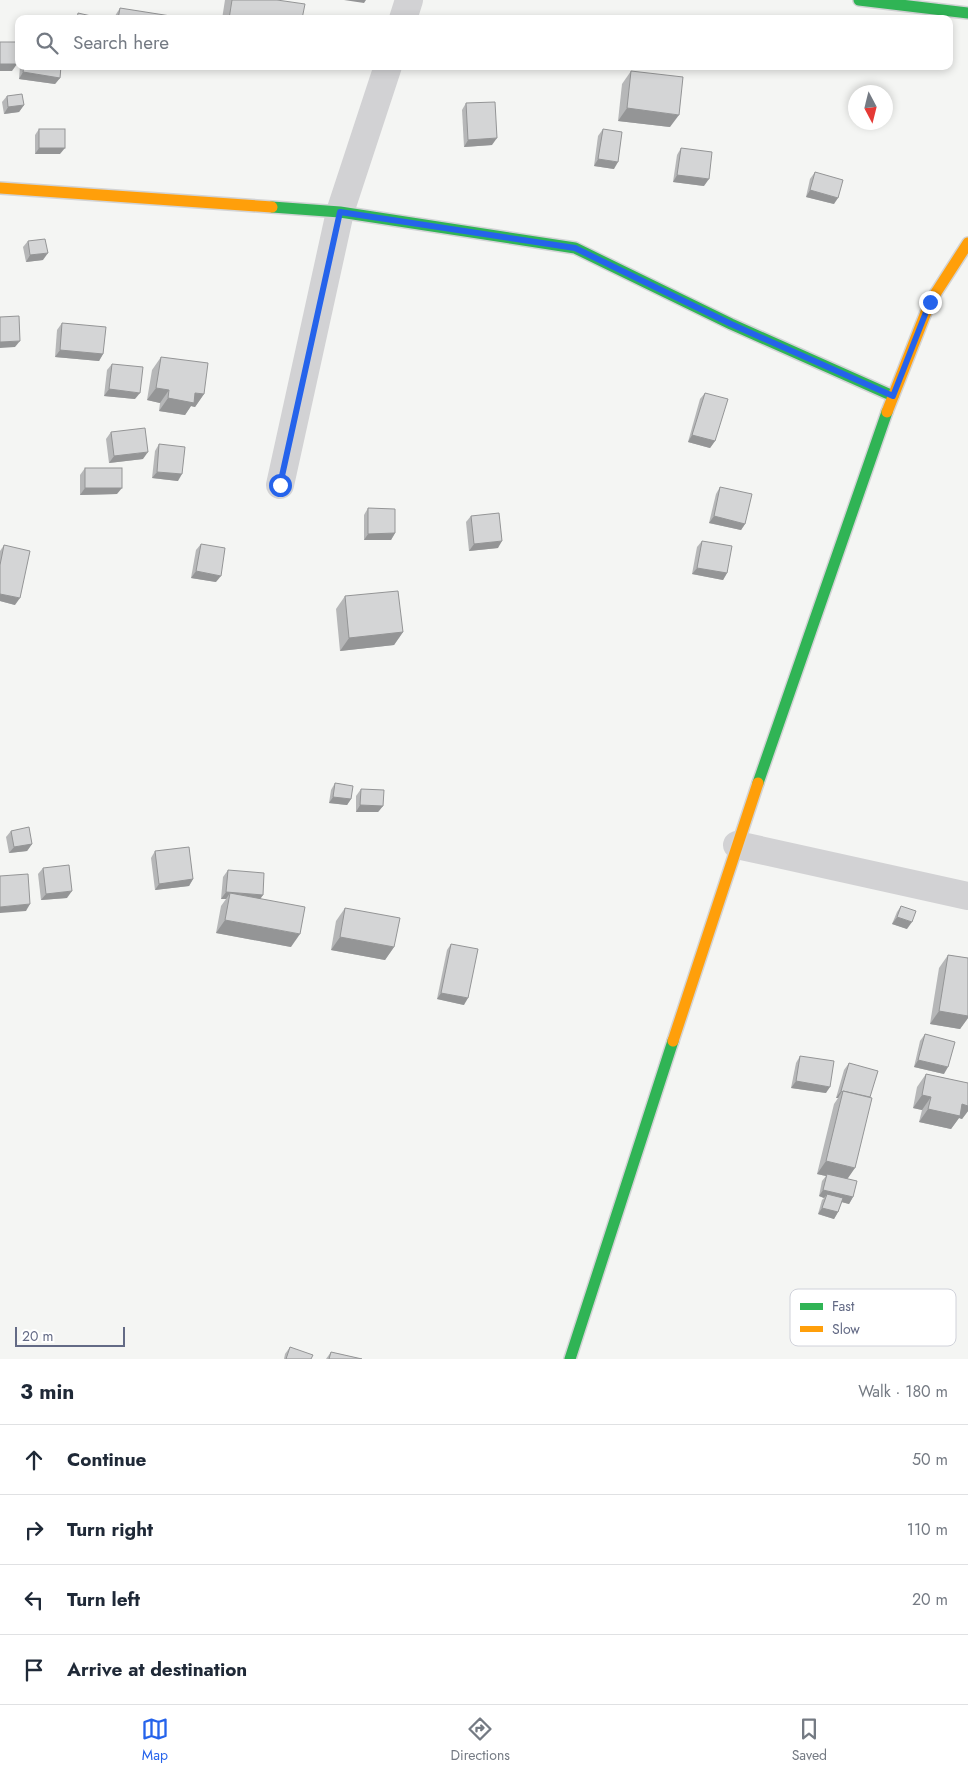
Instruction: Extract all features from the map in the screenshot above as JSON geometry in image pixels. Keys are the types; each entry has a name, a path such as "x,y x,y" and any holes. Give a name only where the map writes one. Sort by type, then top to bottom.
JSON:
{"street":[{"path":"404,15 409,0"},
{"path":"859,0 968,13"},
{"path":"280,485 340,212 387,70"},
{"path":"0,188 340,212 575,248 731,324 893,396"},
{"path":"570,1359 737,845 893,396 930,302 968,244"},
{"path":"737,845 968,896"}],"building":[{"path":"232,0 277,0 305,4 303,15 230,15"},
{"path":"120,8 164,15 119,15"},
{"path":"0,42 15,42 15,64 0,64"},
{"path":"23,70 61,70 60,78 23,72"},
{"path":"631,71 683,77 679,115 627,108"},
{"path":"22,94 24,105 8,107 7,96"},
{"path":"495,102 497,138 468,140 466,103"},
{"path":"39,129 65,129 65,148 39,148"},
{"path":"603,129 622,132 618,162 598,159"},
{"path":"681,148 712,152 709,179 677,175"},
{"path":"815,172 843,180 838,198 810,190"},
{"path":"45,239 48,253 30,255 28,241"},
{"path":"19,316 20,341 0,342 0,317"},
{"path":"62,323 106,327 103,354 60,350"},
{"path":"161,357 208,363 204,394 195,393 194,403 168,398 169,390 156,388"},
{"path":"112,364 143,367 140,393 109,389"},
{"path":"705,393 728,399 715,441 692,435"},
{"path":"145,428 148,452 114,456 111,432"},
{"path":"159,444 185,447 182,474 157,472"},
{"path":"85,468 122,468 122,488 85,488"},
{"path":"720,487 752,494 745,524 714,516"},
{"path":"368,508 395,509 395,533 368,534"},
{"path":"499,513 502,541 474,544 471,516"},
{"path":"702,541 732,546 727,573 697,568"},
{"path":"201,544 225,548 221,576 196,571"},
{"path":"4,545 30,551 20,598 0,594 0,565"},
{"path":"398,591 403,632 349,638 345,596"},
{"path":"335,783 353,786 351,799 333,797"},
{"path":"361,789 384,790 383,806 360,805"},
{"path":"29,827 32,844 14,847 11,831"},
{"path":"189,847 193,879 159,884 155,851"},
{"path":"69,865 72,891 46,894 43,868"},
{"path":"228,870 264,873 263,895 226,892"},
{"path":"28,874 30,904 0,907 0,876"},
{"path":"230,893 305,907 300,934 225,920"},
{"path":"901,906 916,911 912,922 897,917"},
{"path":"345,908 400,918 394,947 340,937"},
{"path":"451,944 478,949 468,998 441,993"},
{"path":"948,955 968,958 968,1016 939,1011"},
{"path":"925,1034 955,1042 948,1067 918,1060"},
{"path":"800,1056 834,1061 830,1087 796,1081"},
{"path":"849,1063 878,1071 870,1097 841,1091"},
{"path":"926,1074 968,1083 968,1106 962,1104 960,1116 928,1109 931,1097 922,1095"},
{"path":"843,1091 872,1098 855,1168 826,1161"},
{"path":"827,1174 857,1181 853,1197 823,1190"},
{"path":"827,1194 843,1198 838,1212 822,1208"},
{"path":"290,1347 313,1355 311,1359 286,1359"},
{"path":"331,1352 362,1359 329,1359"}],"traffic: fast":[{"path":"859,0 968,13"},
{"path":"272,207 340,212 575,248 731,324 893,396"},
{"path":"758,783 887,412"},
{"path":"570,1359 673,1041"}],"traffic: slow":[{"path":"0,188 272,207"},
{"path":"887,412 930,302 968,243"},
{"path":"673,1041 758,783"}],"route":[{"path":"280,485 340,212 575,248 731,324 893,396 930,302"}]}
